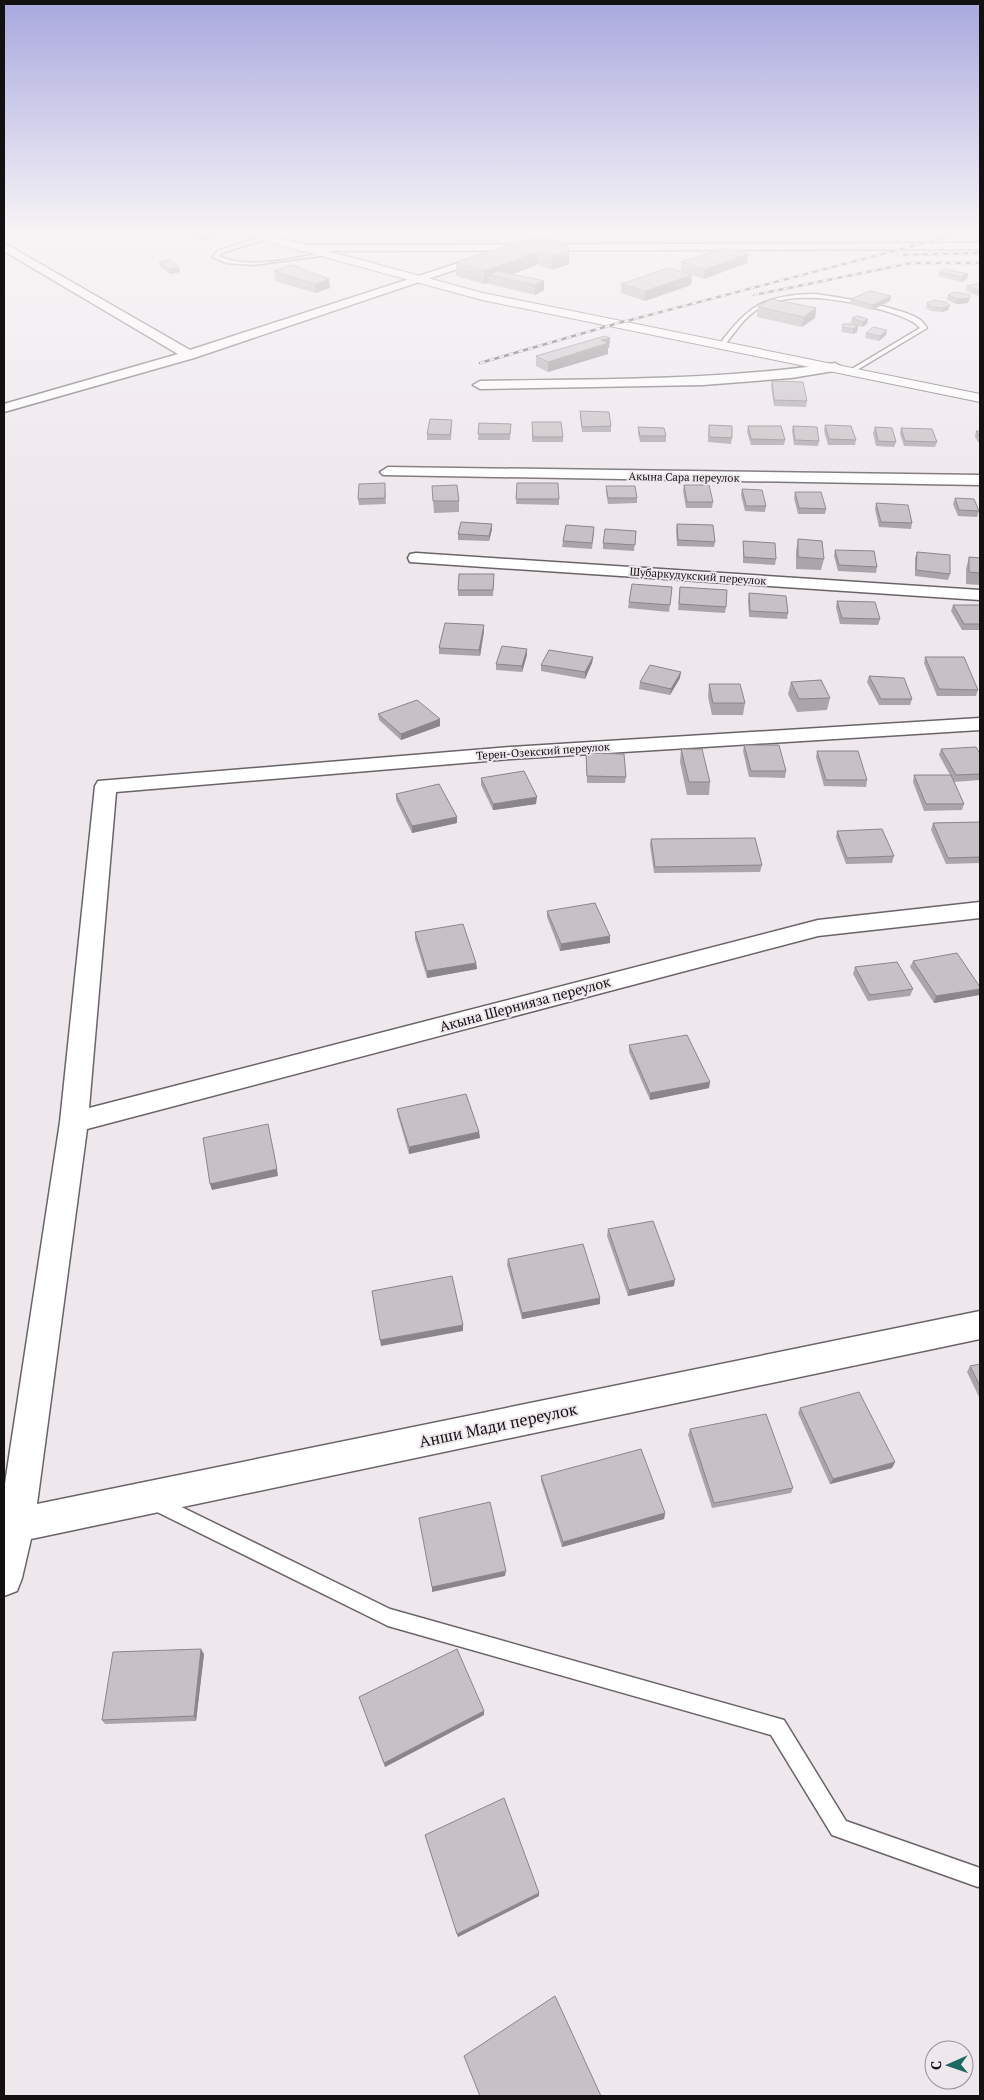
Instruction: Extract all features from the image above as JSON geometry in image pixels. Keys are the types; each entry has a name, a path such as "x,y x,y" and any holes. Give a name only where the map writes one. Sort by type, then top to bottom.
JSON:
{"main road":[{"path":"640,329 835,367 980,398"}],"street":[{"path":"145,329 189,355"},
{"path":"4,408 189,355 270,329"},
{"path":"480,384 723,380 786,376 835,367"},
{"name":"Акына Сара переулок","path":"388,472 980,480"},
{"name":"Шубаркудукский переулок","path":"416,558 980,595"},
{"name":"Терен-Озекский переулок","path":"74,1122 106,786 511,753 980,724"},
{"name":"Акына Шернияза переулок","path":"74,1122 818,928 980,910"},
{"path":"4,1578 16,1525 74,1122"},
{"name":"Анши Мади переулок","path":"16,1525 980,1325"}],"lane":[{"path":"722,345 733,329"},
{"path":"852,371 922,329"},
{"path":"146,1498 388,1617 777,1727 838,1828 978,1877"}],"building":[{"path":"871,329 887,330 880,336 866,333"},
{"path":"605,336 610,338 601,340 608,343 548,362 536,356"},
{"path":"772,381 803,382 807,401 774,400"},
{"path":"580,411 609,412 611,426 582,427"},
{"path":"430,419 452,420 450,435 427,434"},
{"path":"532,422 561,422 563,437 533,437"},
{"path":"479,423 511,424 510,434 478,434"},
{"path":"709,425 732,426 732,438 709,437"},
{"path":"825,425 851,426 856,440 829,439"},
{"path":"748,426 781,426 785,440 751,439"},
{"path":"793,426 817,427 819,441 795,440"},
{"path":"638,427 664,428 666,436 640,436"},
{"path":"875,427 892,428 896,442 878,441"},
{"path":"901,428 932,429 937,442 905,441"},
{"path":"385,483 385,498 358,499 359,484"},
{"path":"517,483 558,483 559,499 516,499"},
{"path":"457,485 459,501 433,501 432,486"},
{"path":"684,485 709,485 713,502 687,502"},
{"path":"606,486 635,486 637,498 608,498"},
{"path":"742,489 762,490 766,506 746,506"},
{"path":"795,492 821,492 826,509 799,508"},
{"path":"955,498 974,499 979,511 959,510"},
{"path":"876,503 908,505 912,523 881,522"},
{"path":"461,522 492,524 489,536 458,534"},
{"path":"677,524 713,525 715,542 678,540"},
{"path":"566,525 594,527 592,543 563,541"},
{"path":"605,529 636,531 635,545 603,543"},
{"path":"798,539 822,541 824,559 798,557"},
{"path":"743,541 775,543 776,559 744,557"},
{"path":"835,550 874,551 877,567 839,565"},
{"path":"917,552 950,555 950,574 916,570"},
{"path":"969,557 980,558 980,573 969,572"},
{"path":"459,574 494,574 493,590 458,590"},
{"path":"632,584 672,587 670,605 629,602"},
{"path":"680,587 727,590 726,607 679,604"},
{"path":"749,593 786,596 788,613 750,611"},
{"path":"837,601 875,602 880,619 842,618"},
{"path":"953,605 980,605 980,624 964,624"},
{"path":"445,623 484,625 479,650 439,648"},
{"path":"502,646 527,649 522,666 496,664"},
{"path":"549,650 593,657 585,672 541,665"},
{"path":"925,657 964,657 978,690 939,689"},
{"path":"650,665 681,672 671,689 640,682"},
{"path":"869,676 904,678 912,699 881,699"},
{"path":"821,680 830,698 799,699 791,682"},
{"path":"709,684 740,684 745,703 713,703"},
{"path":"417,700 440,719 401,734 378,714"},
{"path":"744,745 779,745 786,771 751,771"},
{"path":"976,747 980,754 980,774 956,775 941,749"},
{"path":"681,749 702,749 710,782 689,782"},
{"path":"817,751 858,751 867,780 826,780"},
{"path":"586,753 624,754 626,777 587,776"},
{"path":"524,771 537,797 493,804 481,778"},
{"path":"914,775 951,775 964,804 926,804"},
{"path":"439,784 457,817 412,826 396,794"},
{"path":"980,822 980,857 948,858 933,823"},
{"path":"882,829 894,856 847,858 837,831"},
{"path":"755,838 762,865 655,867 651,839"},
{"path":"595,903 610,936 561,944 547,911"},
{"path":"463,924 476,963 427,971 415,932"},
{"path":"957,953 980,989 936,996 913,961"},
{"path":"897,962 913,989 870,995 855,967"},
{"path":"687,1035 710,1082 650,1093 629,1045"},
{"path":"466,1094 479,1132 409,1147 397,1109"},
{"path":"268,1124 277,1169 210,1184 203,1138"},
{"path":"653,1221 675,1280 629,1290 608,1229"},
{"path":"583,1244 600,1298 522,1313 508,1259"},
{"path":"452,1276 463,1325 380,1340 372,1291"},
{"path":"980,1364 980,1386 970,1366"},
{"path":"859,1392 895,1462 833,1479 800,1408"},
{"path":"766,1414 793,1488 714,1503 690,1429"},
{"path":"641,1449 665,1513 563,1542 541,1476"},
{"path":"490,1502 506,1571 432,1587 419,1518"},
{"path":"201,1649 194,1716 102,1720 113,1652"},
{"path":"457,1649 484,1711 384,1763 359,1697"},
{"path":"504,1798 539,1893 457,1934 425,1835"},
{"path":"555,1996 601,2096 480,2096 464,2056"}],"railway":[{"path":"480,363 598,329"}]}
